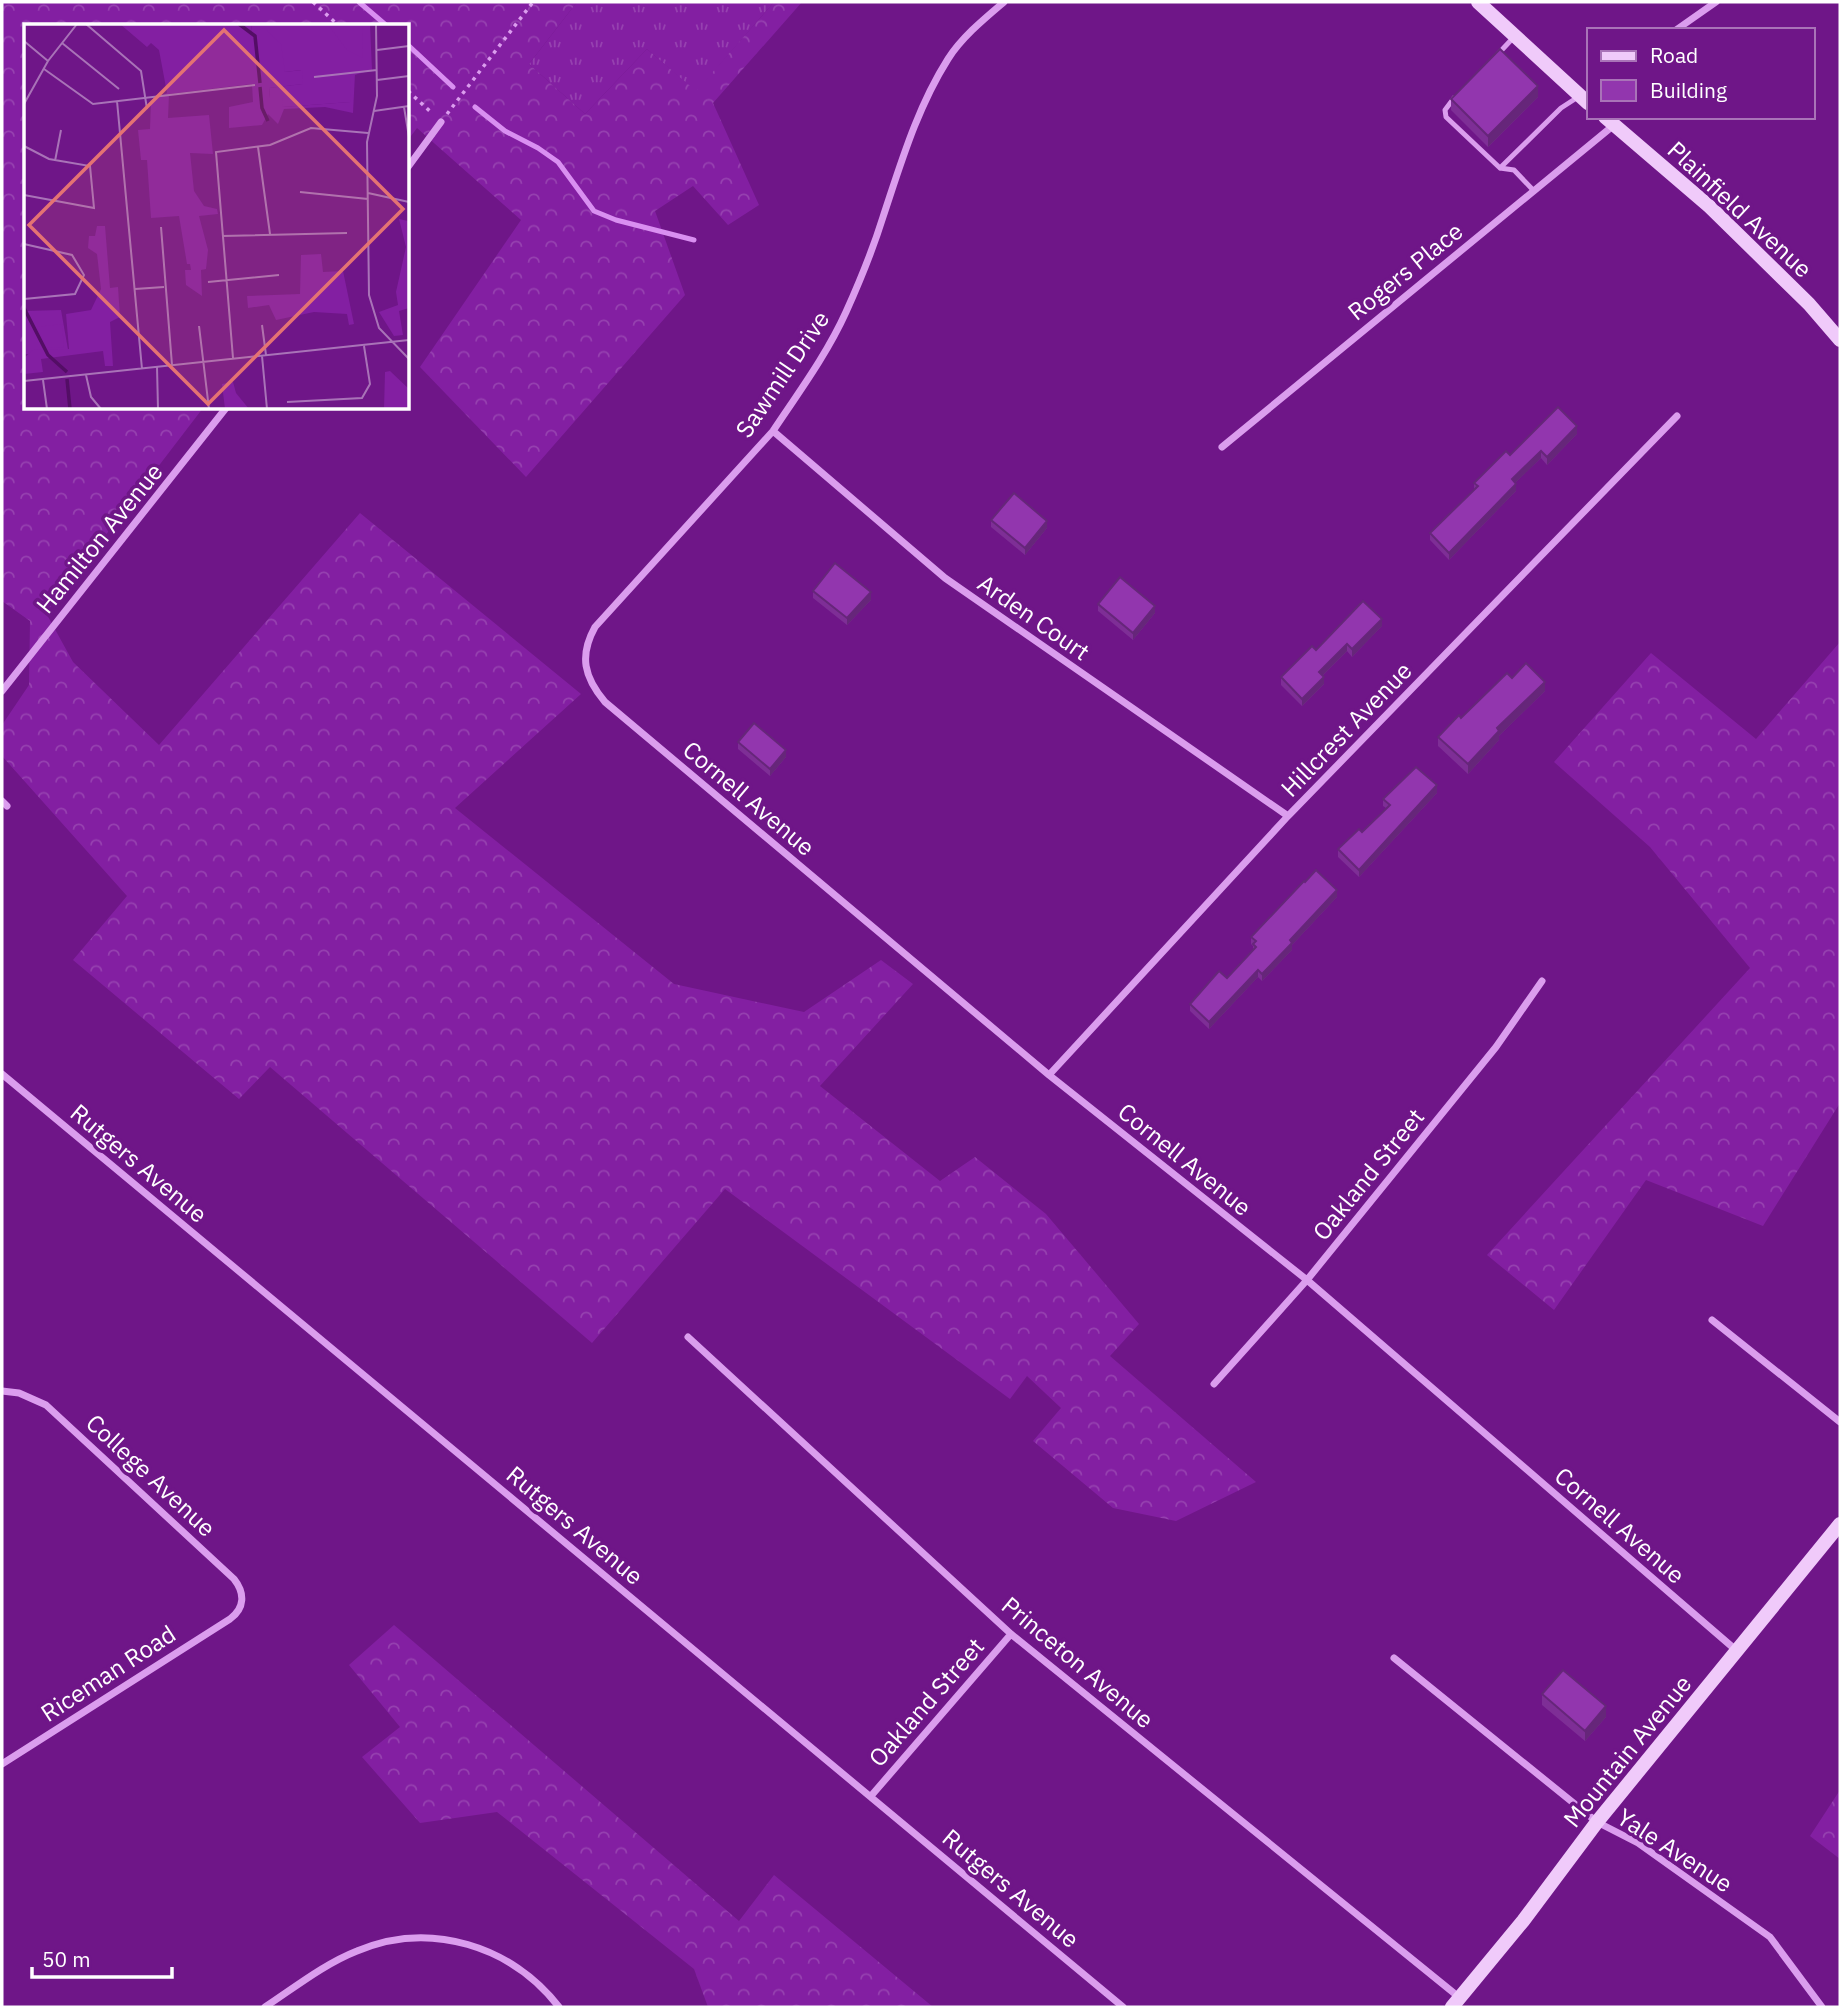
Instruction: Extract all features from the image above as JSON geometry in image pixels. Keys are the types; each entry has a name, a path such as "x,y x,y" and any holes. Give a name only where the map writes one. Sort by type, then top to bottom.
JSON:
{"main road":[{"path":"1478,2 1586,96"},
{"name":"Plainfield Avenue","path":"1609,121 1710,207 1808,304 1840,340"},
{"name":"Mountain Avenue","path":"1456,2002 1523,1921 1597,1822 1840,1524"}],"street":[{"name":"Sawmill Drive","path":"605,702 594,688 587,672 586,654 595,627 774,431 824,354 845,313 883,219 898,167 922,105 949,57 979,22 1004,2"},
{"path":"1679,28 1716,2"},
{"name":"Rogers Place","path":"1222,447 1534,191 1609,121"},
{"path":"410,164 441,122"},
{"name":"Hamilton Avenue","path":"2,691 224,410"},
{"name":"Hillcrest Avenue","path":"1049,1075 1287,816 1677,416"},
{"name":"Arden Court","path":"774,431 945,578 1287,816"},
{"name":"Cornell Avenue","path":"605,702 1049,1075 1307,1280 1738,1651"},
{"name":"Oakland Street","path":"1214,1384 1307,1280 1496,1047 1542,981"},
{"name":"Rutgers Avenue","path":"2,1074 1123,2007"},
{"path":"1712,1320 1840,1422"},
{"name":"Princeton Avenue","path":"688,1337 1011,1634 1456,2002"},
{"name":"College Avenue","path":"2,1391 19,1392 46,1405 234,1579 243,1597 236,1615"},
{"name":"Riceman Road","path":"2,1764 236,1615"},
{"name":"Oakland Street","path":"871,1796 1011,1634"},
{"name":"Yale Avenue","path":"1394,1657 1597,1822 1638,1843 1770,1937 1822,2007"},
{"path":"265,2007 356,1951 390,1941 425,1937 460,1942 502,1957 538,1983 559,2007"}],"lane":[{"path":"1497,55 1515,36"},
{"path":"1460,92 1445,110 1446,117 1500,168 1514,170 1534,191"},
{"path":"1500,168 1561,108 1586,96"}],"path":[{"path":"313,2 337,24"},
{"path":"410,93 441,122 533,2"}],"green space":[{"path":"2,2 577,2 529,64 585,114 647,49 696,91 774,2 802,2 713,103 759,205 728,225 693,186 655,211 685,295 526,477 420,367 521,220 417,128 410,137 410,24 24,24 24,410 201,410 46,613 73,662 159,745 360,513 581,694 455,808 674,984 804,1012 881,960 913,984 820,1086 940,1181 975,1157 1046,1214 1139,1324 1110,1356 1256,1482 1176,1521 1113,1508 1033,1441 1061,1408 1027,1376 1010,1399 725,1189 592,1343 270,1067 239,1099 73,960 127,896 2,756 2,725 29,685 30,621 2,601"},
{"path":"577,2 774,2 696,92 647,49 585,114 529,64"},
{"path":"1840,642 1840,1103 1763,1226 1646,1180 1554,1310 1487,1255 1750,968 1650,847 1554,762 1651,653 1756,739"},
{"path":"394,1625 739,1921 774,1875 933,2007 708,2007 694,1969 497,1812 420,1823 362,1757 400,1727 349,1665"},
{"path":"1840,1790 1840,1859 1810,1836"}],"building":[{"path":"1500,49 1538,86 1488,136 1451,99"},
{"path":"1558,407 1577,426 1547,457 1541,451 1512,479 1516,484 1449,553 1430,533 1478,486 1474,483 1506,451 1510,455"},
{"path":"1014,493 1047,521 1025,548 991,520"},
{"path":"835,563 871,592 847,618 813,591"},
{"path":"1120,577 1155,606 1133,633 1098,604"},
{"path":"1363,601 1382,619 1352,649 1347,644 1319,672 1324,677 1302,699 1281,677 1312,646 1316,650"},
{"path":"1526,663 1545,682 1497,728 1499,731 1468,764 1438,737 1507,673 1512,678"},
{"path":"754,723 786,750 770,769 738,742"},
{"path":"1416,767 1437,785 1359,870 1338,849 1359,829 1362,832 1390,805 1383,799"},
{"path":"1316,870 1337,890 1262,974 1258,970 1209,1022 1190,1004 1219,971 1227,978 1256,947 1253,944 1256,941 1251,937"},
{"path":"1563,1670 1606,1706 1585,1731 1542,1694"}],"waterway":[{"path":"359,2 385,24"},
{"path":"410,47 453,87"},
{"path":"475,107 505,131 558,162 594,211 616,220 694,240"}]}
